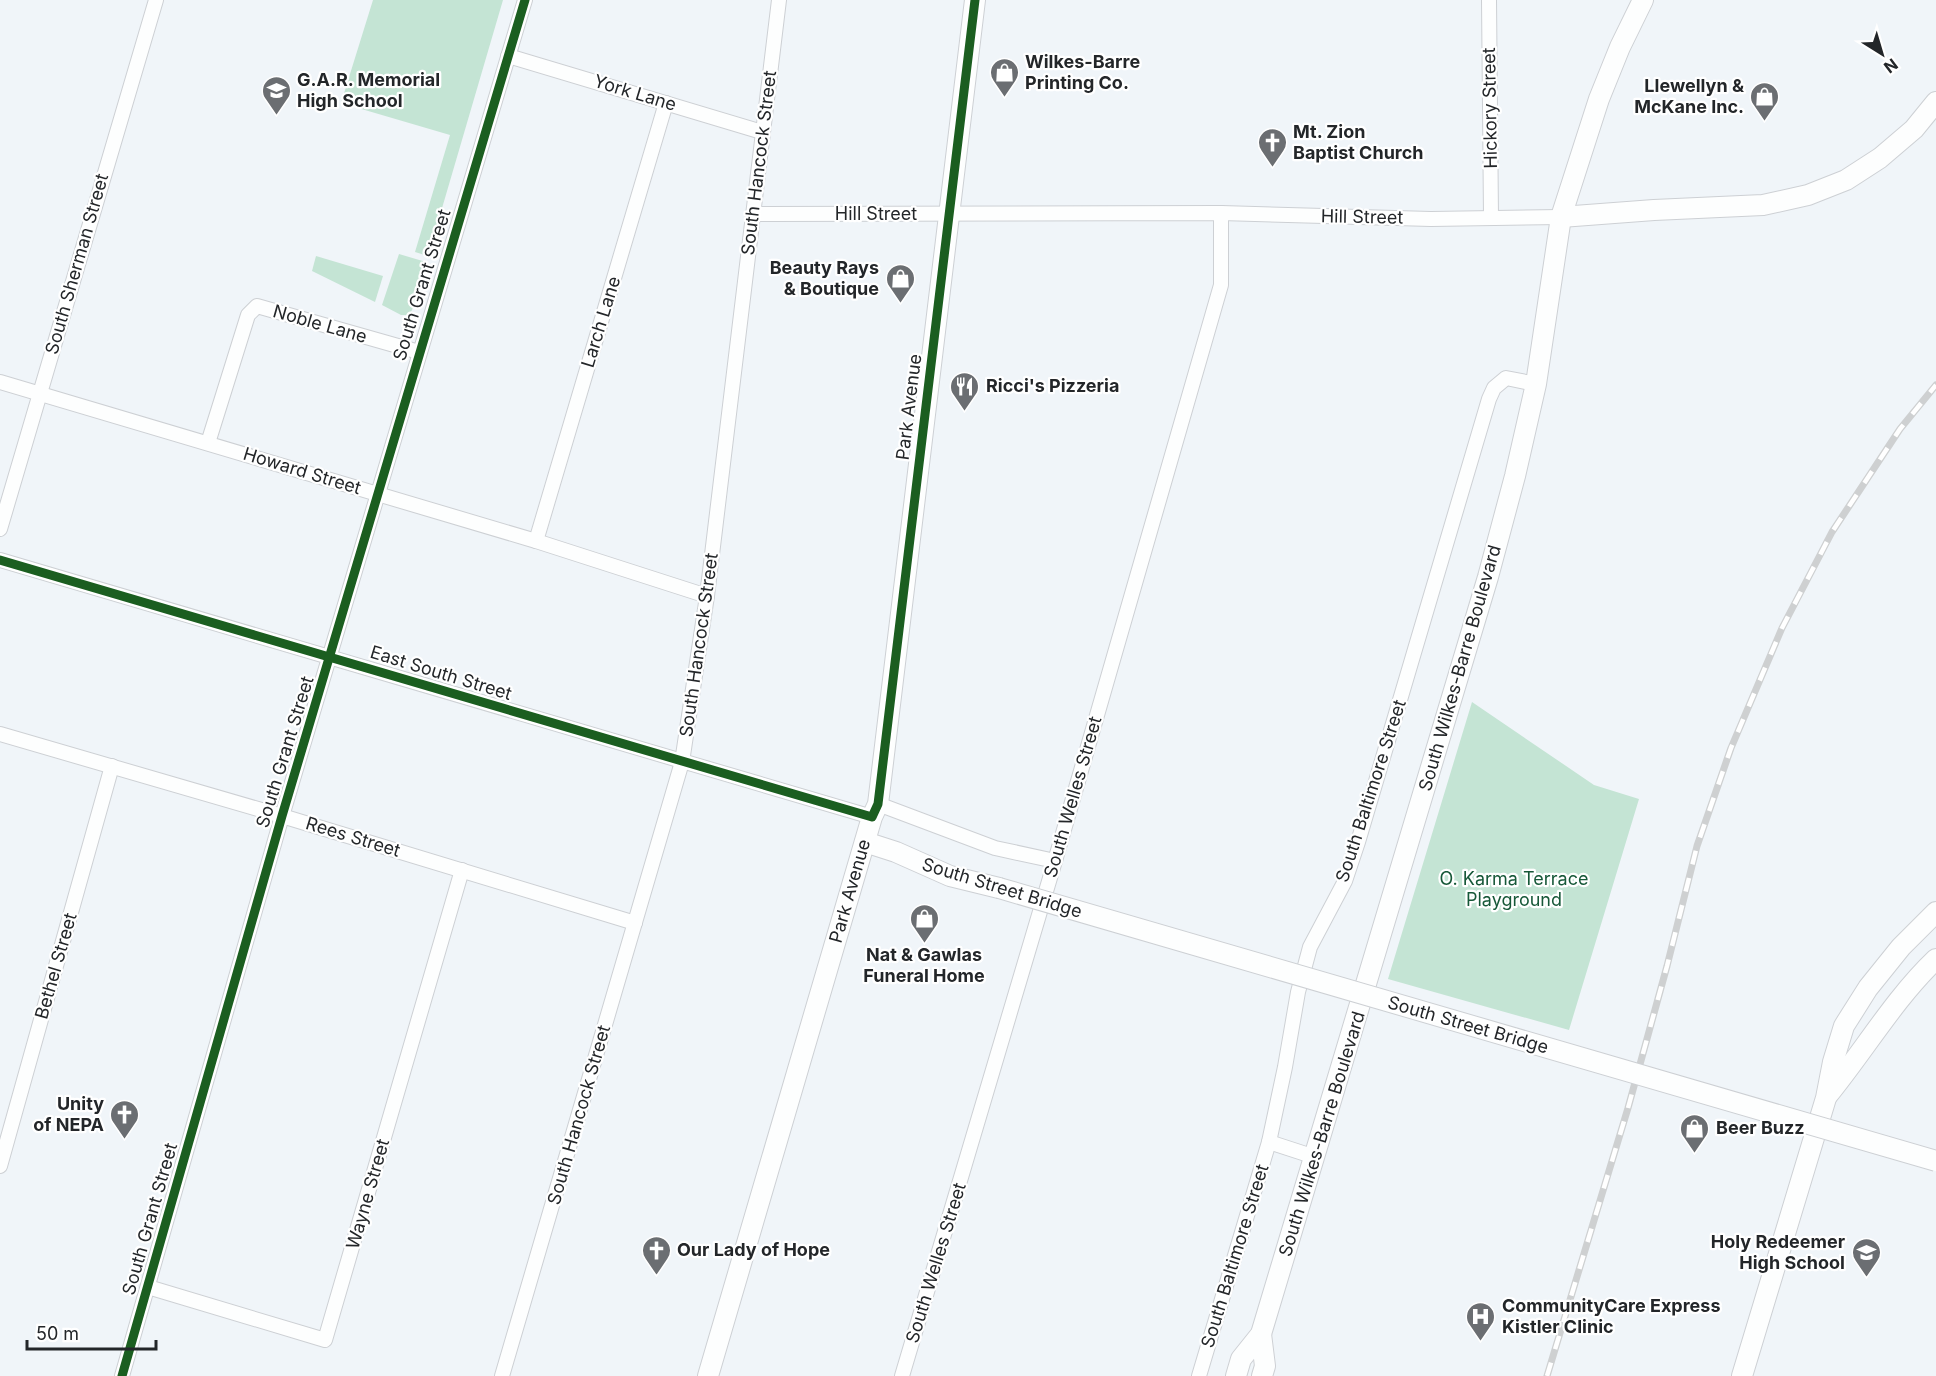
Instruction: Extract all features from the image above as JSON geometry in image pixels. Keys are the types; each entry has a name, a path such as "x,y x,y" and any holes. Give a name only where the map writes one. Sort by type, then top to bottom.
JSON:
{"main road":[{"name":"Park Avenue","path":"708,1376 875,811 975,0"},
{"name":"South Wilkes-Barre Boulevard","path":"1236,1376 1241,1359 1261,1334 1488,577 1515,476 1536,384 1561,218 1599,99 1620,47 1643,0"},
{"name":"Hill Street","path":"1561,218 1654,210 1763,205 1808,195 1846,180 1880,158 1914,129 1936,102"},
{"name":"South Street Bridge","path":"865,842 896,852 950,876 999,888 1936,1161"},
{"path":"1742,1376 1826,1098 1833,1062 1844,1026 1868,988 1895,955 1936,912"},
{"path":"1826,1098 1899,1000 1936,959"},
{"name":"South Wilkes-Barre Boulevard","path":"1261,1334 1265,1366 1262,1376"}],"street":[{"name":"South Sherman Street","path":"0,529 156,0"},
{"name":"South Grant Street","path":"122,1376 282,816 525,0"},
{"name":"South Hancock Street","path":"502,1376 682,762 707,596 779,0"},
{"name":"Hickory Street","path":"1489,0 1491,217"},
{"name":"York Lane","path":"508,56 762,132"},
{"name":"Larch Lane","path":"536,541 666,103"},
{"name":"Hill Street","path":"753,214 1221,213 1431,219 1561,218"},
{"name":"South Welles Street","path":"902,1376 1055,861 1221,285 1221,213"},
{"name":"Noble Lane","path":"208,443 248,315 257,306 419,352"},
{"name":"South Baltimore Street","path":"1199,1376 1269,1142 1286,1067 1298,992 1310,947 1344,881 1358,842 1488,399 1494,388 1506,378 1536,384"},
{"name":"Howard Street","path":"0,382 536,541 707,596"},
{"name":"East South Street","path":"0,560 682,762 875,811 995,848 1055,861"},
{"name":"Rees Street","path":"0,734 282,816 635,923"},
{"name":"Bethel Street","path":"0,1166 112,766"},
{"name":"Wayne Street","path":"148,1287 325,1340 462,870"},
{"path":"1269,1142 1315,1157"}],"green space":[{"path":"373,0 503,0 428,256 415,252 450,135 341,103"},
{"path":"399,254 426,262 409,315 401,315 382,305"},
{"path":"316,256 383,276 375,302 312,271"},
{"name":"O. Karma Terrace Playground","path":"1472,702 1594,785 1639,799 1569,1030 1388,979"}],"railway":[{"path":"1547,1376 1628,1108 1697,846 1731,748 1782,628 1832,532 1900,429 1936,385"}],"cycle path":[{"path":"122,1376 282,816 525,0"},
{"path":"0,560 872,817 878,804 975,0"}],"place":[{"name":"Wilkes-Barre Printing Co.","path":"1004,98"},
{"name":"G.A.R. Memorial High School","path":"276,116"},
{"name":"Llewellyn & McKane Inc.","path":"1765,122"},
{"name":"Mt. Zion Baptist Church","path":"1272,168"},
{"name":"Beauty Rays & Boutique","path":"900,304"},
{"name":"Ricci's Pizzeria","path":"965,412"},
{"name":"Nat & Gawlas Funeral Home","path":"924,944"},
{"name":"Unity of NEPA","path":"125,1140"},
{"name":"Beer Buzz","path":"1695,1154"},
{"name":"Our Lady of Hope","path":"656,1276"},
{"name":"Holy Redeemer High School","path":"1866,1278"},
{"name":"CommunityCare Express Kistler Clinic","path":"1481,1342"}]}
